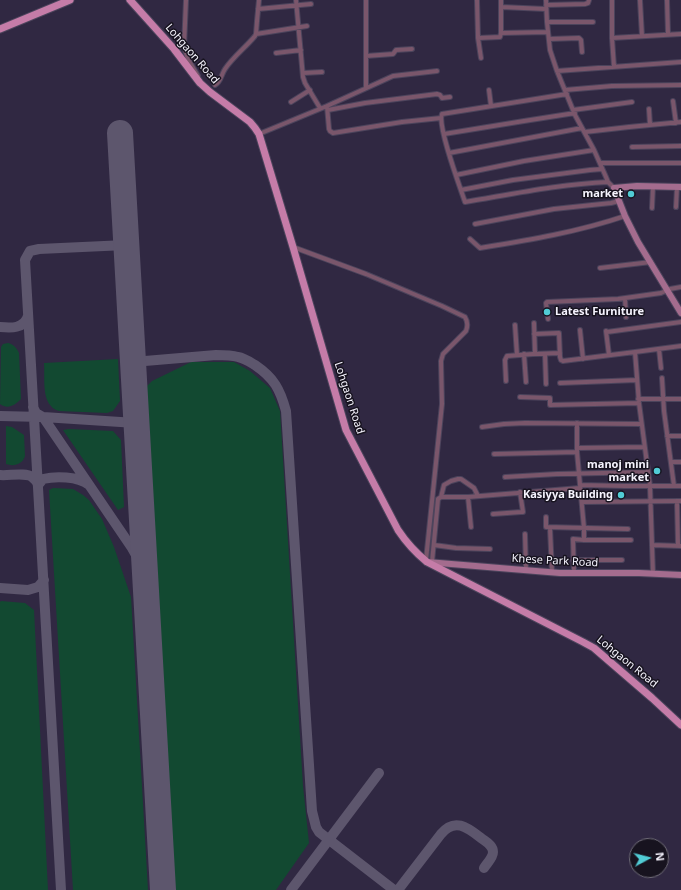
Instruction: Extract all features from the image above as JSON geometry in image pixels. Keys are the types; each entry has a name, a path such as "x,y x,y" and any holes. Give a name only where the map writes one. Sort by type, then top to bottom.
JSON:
{"main road":[{"path":"0,29 70,0"},
{"name":"Lohgaon Road","path":"130,0 174,49 200,83 250,122 259,134 346,430 403,538 413,549 428,561 594,648 681,725"}],"street":[{"path":"186,0 184,47 188,60 200,79 200,83"},
{"path":"215,85 228,65 256,34 259,0"},
{"path":"296,0 305,83 320,108"},
{"path":"366,0 366,88"},
{"path":"477,0 478,38 481,58"},
{"path":"478,38 500,37 501,0"},
{"path":"501,7 546,4 585,4 588,3 589,0"},
{"path":"612,0 614,67"},
{"path":"640,0 642,36"},
{"path":"667,0 668,34"},
{"path":"258,9 311,4"},
{"path":"546,4 550,50 574,112 594,150 608,182 614,188 625,216 638,242 681,313"},
{"path":"547,22 593,22"},
{"path":"256,34 307,26"},
{"path":"501,33 548,32"},
{"path":"612,38 681,34"},
{"path":"549,38 579,38 581,40 582,52"},
{"path":"366,56 393,54 396,50 412,49"},
{"path":"276,53 301,50"},
{"path":"557,70 681,62"},
{"path":"327,108 393,76 437,71"},
{"path":"303,73 322,72"},
{"path":"327,108 329,129 333,132 440,118 444,113 566,92 612,86 681,85"},
{"path":"291,102 310,90"},
{"path":"489,90 491,106"},
{"path":"259,134 320,108 438,94 442,98 450,97"},
{"path":"673,101 676,123"},
{"path":"444,134 632,102"},
{"path":"648,109 650,125"},
{"path":"440,118 449,153 465,202 544,188 608,182"},
{"path":"449,153 584,130 681,122"},
{"path":"632,147 681,146"},
{"path":"456,174 594,150"},
{"path":"600,163 681,163"},
{"path":"461,190 513,180 602,169"},
{"path":"614,188 637,186 679,187 676,207"},
{"path":"652,186 652,208"},
{"path":"475,224 554,209 619,201"},
{"path":"470,239 480,248 571,231 625,216"},
{"path":"293,247 366,274 442,306 465,317 467,320 466,332 443,354 441,362 442,404 428,561"},
{"path":"600,268 651,262"},
{"path":"548,319 547,302 625,298 661,293 670,289 681,287"},
{"path":"625,298 626,317"},
{"path":"609,355 607,332 681,322"},
{"path":"534,323 535,354"},
{"path":"515,325 517,355"},
{"path":"580,330 583,359"},
{"path":"534,334 559,333 560,357 563,361 681,346"},
{"path":"659,349 661,368"},
{"path":"635,352 641,424 650,486 653,574"},
{"path":"506,381 506,358 510,355 560,353"},
{"path":"524,354 526,382"},
{"path":"545,354 546,384"},
{"path":"662,378 663,400 674,486"},
{"path":"560,383 637,380"},
{"path":"520,397 550,398 550,405 681,399"},
{"path":"577,423 577,450 584,540"},
{"path":"482,427 511,424 641,424"},
{"path":"667,436 681,436"},
{"path":"494,454 644,447"},
{"path":"671,462 681,462"},
{"path":"505,477 648,472"},
{"path":"428,561 434,545 438,499 441,497 444,485 461,479 474,488 478,496"},
{"path":"441,497 468,497 580,486 681,486"},
{"path":"492,514 522,512 520,492"},
{"path":"468,497 470,527"},
{"path":"582,502 679,501 680,545 652,545"},
{"path":"546,517 546,527 550,528 628,529"},
{"path":"550,528 552,572"},
{"path":"525,534 526,570"},
{"path":"574,573 573,539 631,540"},
{"path":"434,545 456,548 490,549"},
{"path":"573,560 622,560"},
{"name":"Khese Park Road","path":"428,561 552,572 681,575"}],"green space":[{"path":"8,343 15,346 19,353 21,399 14,405 6,407 0,404 1,347 3,344"},
{"path":"118,359 120,401 113,411 107,413 59,411 53,408 48,402 44,386 44,363"},
{"path":"191,362 234,362 250,371 270,388 280,411 303,786 309,843 276,890 175,890 145,388 152,381"},
{"path":"6,426 12,427 24,435 25,456 20,463 15,465 6,464"},
{"path":"63,430 113,431 121,440 124,507 118,510"},
{"path":"53,488 73,489 89,500 102,519 114,547 131,597 148,890 73,890 49,490"},
{"path":"1,601 25,603 34,610 48,890 0,890"}],"taxiway":[{"path":"61,890 25,260 30,251 39,249 126,245"},
{"path":"0,327 17,327 23,323 28,316"},
{"path":"133,362 216,355 235,356 247,360 262,370 272,379 279,390 286,411 312,811 316,827 319,832 394,890"},
{"path":"33,407 36,413 43,417 132,548 145,571"},
{"path":"0,416 43,417 136,423"},
{"path":"0,475 21,474 29,476 32,477 38,485 43,479 54,477 73,478 89,485"},
{"path":"132,548 136,547 143,537"},
{"path":"0,588 28,590 38,587 44,580"},
{"path":"291,890 379,773"},
{"path":"398,890 441,834 451,826 456,825 466,828 491,846 493,854 484,868"}],"runway":[{"path":"120,133 163,890"}],"place":[{"name":"market","path":"631,194"},
{"name":"Latest Furniture","path":"547,312"},
{"name":"manoj mini market","path":"657,471"},
{"name":"Kasiyya Building","path":"621,495"}]}
